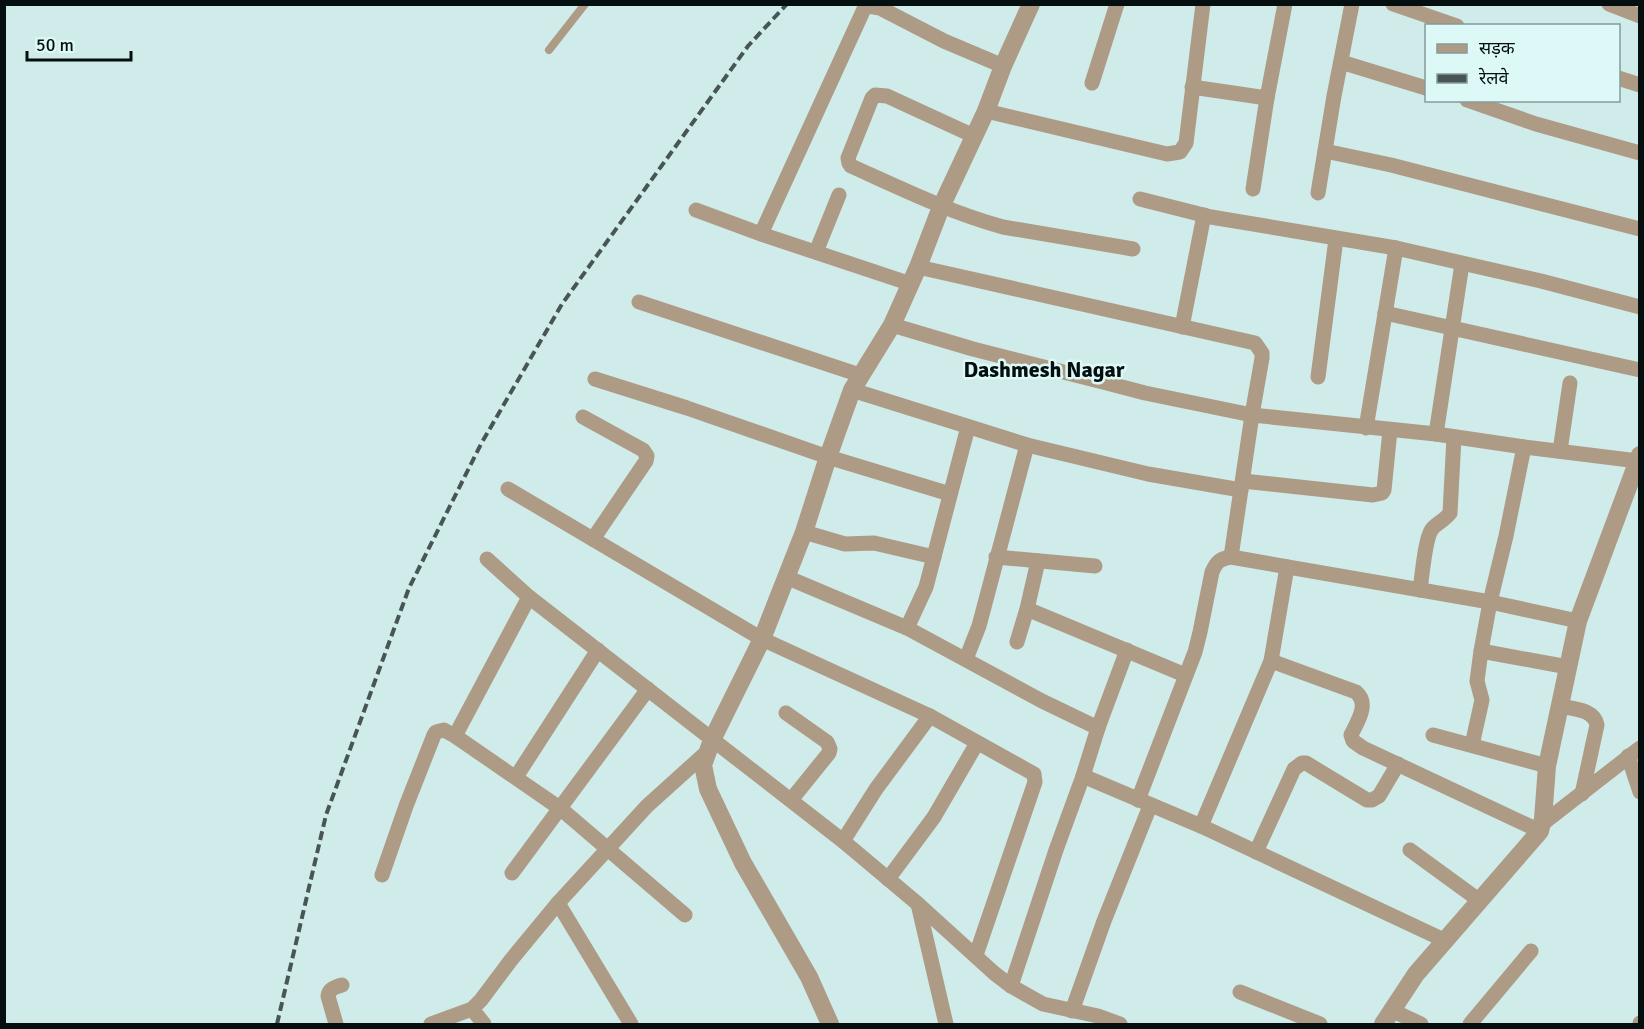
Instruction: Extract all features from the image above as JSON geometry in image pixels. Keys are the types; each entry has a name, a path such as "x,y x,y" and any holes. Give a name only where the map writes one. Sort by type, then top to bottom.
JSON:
{"street":[{"path":"830,1024 809,977 743,863 708,789 704,765 710,745 762,639 804,532 828,457 856,382 892,325 941,207 986,111 1031,4"},
{"path":"1092,82 1117,4"},
{"path":"986,111 1167,154 1180,152 1186,142 1203,4"},
{"path":"1253,189 1284,4"},
{"path":"1318,194 1352,4"},
{"path":"1393,4 1451,24"},
{"path":"1609,4 1640,16"},
{"path":"761,234 864,9 868,6 880,8 944,41 1003,66"},
{"path":"1341,62 1425,88"},
{"path":"1620,79 1640,85"},
{"path":"1192,87 1267,98"},
{"path":"974,136 887,96 875,95 848,154 849,163 941,207 1003,227 1133,249"},
{"path":"1473,102 1536,124 1640,153"},
{"path":"1325,151 1414,171 1640,229"},
{"path":"816,252 839,195"},
{"path":"1140,199 1204,215 1396,248 1541,281 1640,307"},
{"path":"696,210 816,252 914,276 1255,343 1262,358 1231,557"},
{"path":"1182,327 1204,215"},
{"path":"1318,377 1336,239"},
{"path":"1366,428 1396,248"},
{"path":"1436,434 1462,264"},
{"path":"639,302 856,382 968,427 1027,445 1148,474 1242,486 1372,495 1384,490 1390,429"},
{"path":"1385,313 1640,370"},
{"path":"892,325 973,349 1124,388 1252,415 1639,458 1578,621 1547,766 1541,827"},
{"path":"595,379 828,457 950,494"},
{"path":"1560,451 1570,383"},
{"path":"583,417 643,450 647,456 646,461 593,539"},
{"path":"907,628 921,599 934,557 968,427"},
{"path":"1420,590 1429,535 1431,530 1450,513 1454,437"},
{"path":"966,659 979,626 1027,445"},
{"path":"1472,745 1482,699 1477,681 1481,651 1524,447"},
{"path":"508,489 762,639 930,716 1034,774 1035,782 976,955"},
{"path":"804,532 845,543 874,543 934,557"},
{"path":"996,557 1095,566"},
{"path":"1072,1011 1144,803 1185,675 1195,652 1212,572 1216,563 1221,559 1231,557 1490,602 1578,621"},
{"path":"487,559 529,597 648,689 710,745 791,800 843,841 1011,986 1043,1004 1120,1024"},
{"path":"1017,642 1038,561"},
{"path":"1201,826 1271,661 1287,567"},
{"path":"786,577 907,628 1042,701 1098,728"},
{"path":"455,736 529,597"},
{"path":"1027,609 1185,675"},
{"path":"516,777 598,650"},
{"path":"1011,986 1034,913 1127,650"},
{"path":"1481,651 1568,667"},
{"path":"1271,661 1356,692 1361,696 1364,706 1351,735 1353,741 1363,748 1541,827"},
{"path":"512,873 648,689"},
{"path":"1560,706 1590,713 1596,719 1597,725 1582,794"},
{"path":"786,712 827,742 830,748 829,753 791,800"},
{"path":"843,841 876,789 930,716"},
{"path":"382,875 434,735 444,730 561,809 685,915"},
{"path":"1433,735 1547,766"},
{"path":"888,879 934,817 977,743"},
{"path":"431,1024 472,1009 481,1000 558,903 647,806 710,745"},
{"path":"1421,1024 1387,1017 1416,974 1541,827 1634,752"},
{"path":"1634,752 1640,792"},
{"path":"1256,852 1294,769 1298,765 1306,763 1367,800 1372,800 1379,796 1398,764"},
{"path":"1083,776 1201,826 1446,941"},
{"path":"1410,850 1480,901"},
{"path":"558,903 631,1024"},
{"path":"918,904 946,1024"},
{"path":"1470,1024 1531,951"},
{"path":"336,1024 328,996 333,988 342,985"},
{"path":"1240,992 1320,1024"},
{"path":"472,1009 484,1024"}],"lane":[{"path":"549,50 585,4"}],"railway":[{"path":"277,1024 326,815 409,588 481,444 562,304 748,46 787,4"}],"district":[{"name":"Dashmesh Nagar","path":"1044,369"}]}
